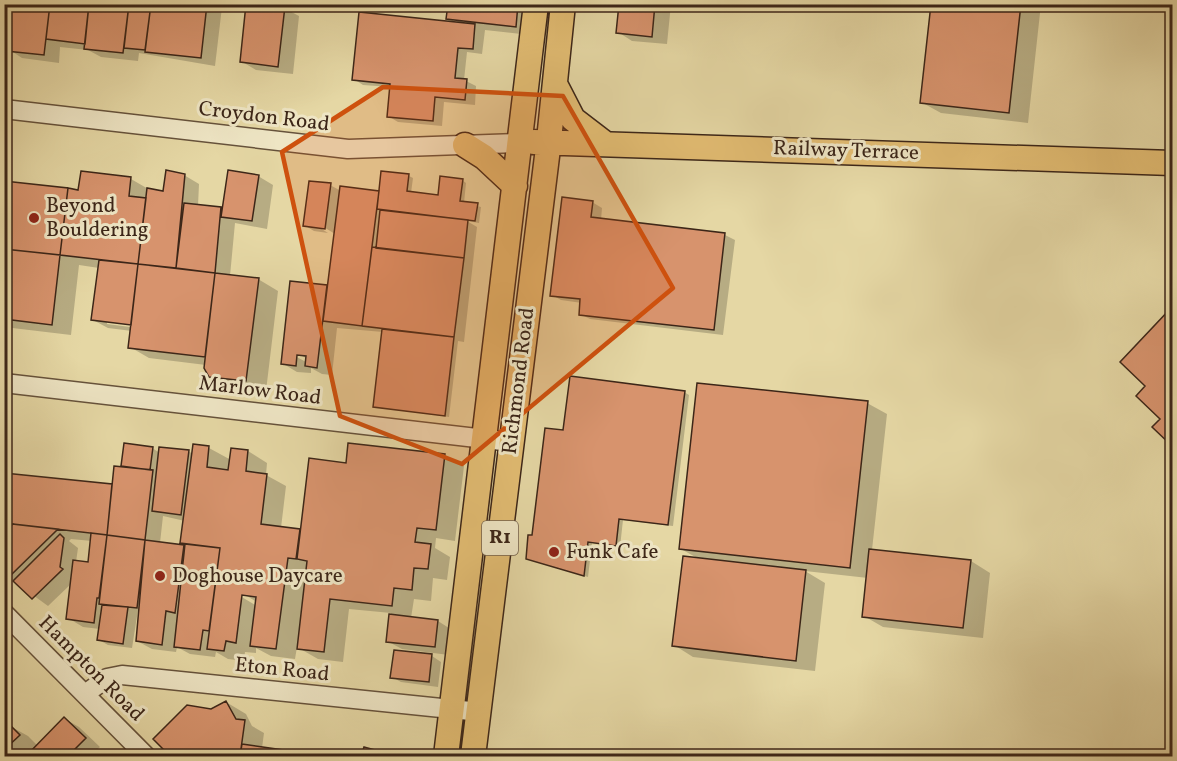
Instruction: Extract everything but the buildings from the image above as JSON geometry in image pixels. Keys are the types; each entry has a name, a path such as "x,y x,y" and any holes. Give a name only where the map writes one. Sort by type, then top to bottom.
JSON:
{"main road":[{"name":"Richmond Road","path":"446,756 454,712 536,4"},
{"name":"Richmond Road","path":"473,756 544,183 563,4"},
{"path":"544,183 550,170 567,153 598,142 573,119 555,84"},
{"name":"Railway Terrace","path":"520,143 549,140 1173,164"},
{"path":"465,145 484,157 515,186"}],"street":[{"name":"Croydon Road","path":"4,110 348,149 520,143"},
{"name":"Marlow Road","path":"4,383 511,442"},
{"name":"Hampton Road","path":"4,613 146,756"},
{"name":"Eton Road","path":"85,694 107,678 122,675 454,712 480,712"}],"highlighted area":[{"path":"383,87 563,96 673,288 462,464 340,416 282,152"}],"place":[{"name":"Beyond Bouldering","path":"34,218"},
{"name":"Funk Cafe","path":"554,552"},
{"name":"Doghouse Daycare","path":"160,576"}]}
